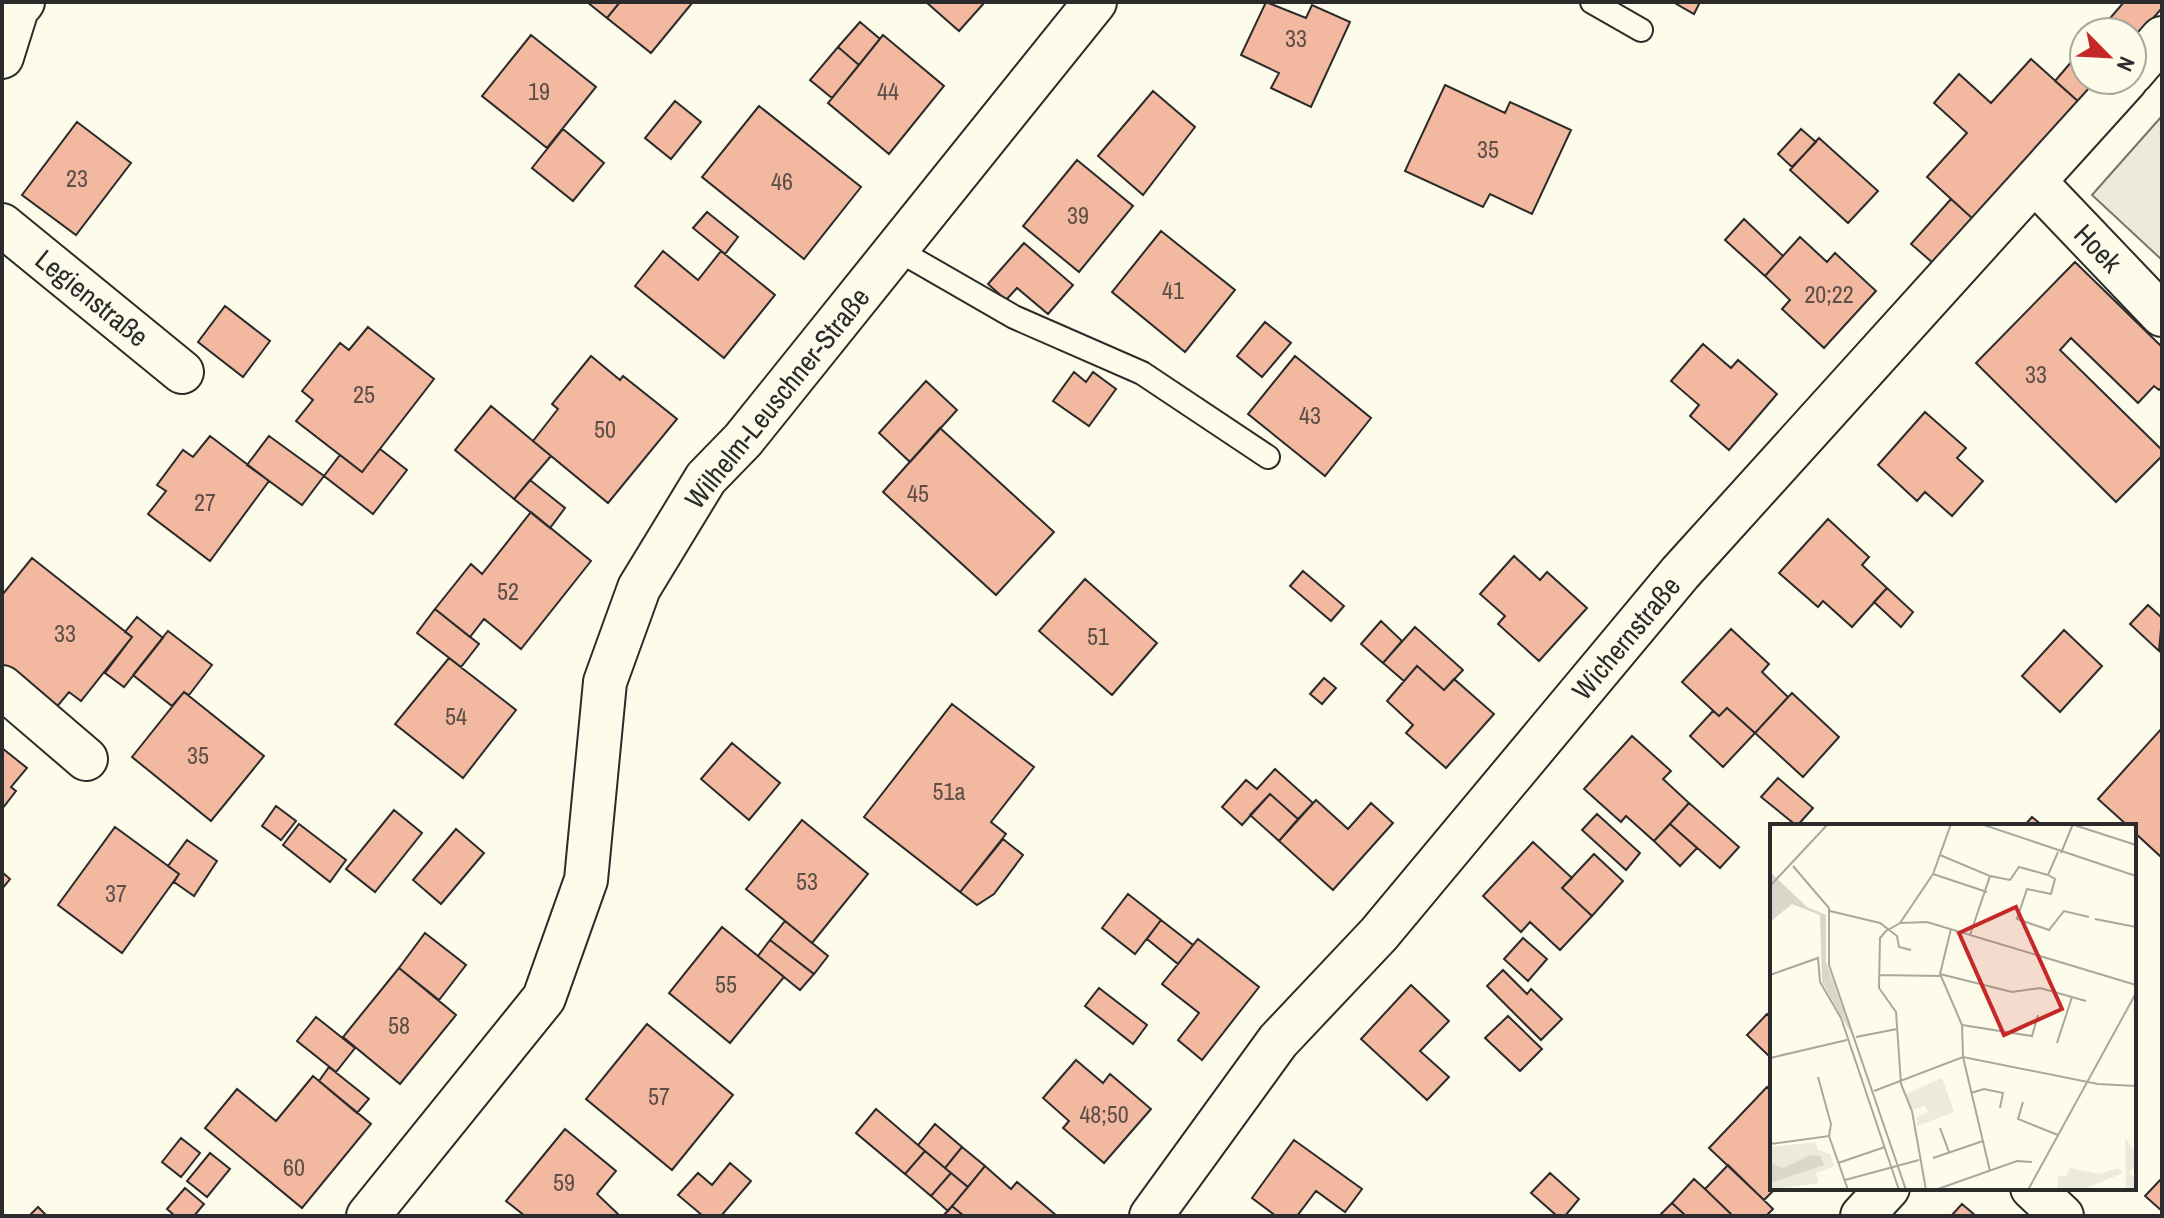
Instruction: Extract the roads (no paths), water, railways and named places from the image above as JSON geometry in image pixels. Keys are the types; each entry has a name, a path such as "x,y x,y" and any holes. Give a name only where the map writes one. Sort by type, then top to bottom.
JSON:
{"street":[{"path":"2,57 17,9 23,2"},
{"name":"Wilhelm-Leuschner-Straße","path":"368,1216 544,998 586,880 605,682 639,588 706,478 743,440 1095,2"},
{"path":"2148,54 2162,38"},
{"name":"Wichernstraße","path":"1151,1216 1278,1041 1379,934 1680,573 2112,96"},
{"name":"Hoek","path":"2035,182 2162,315"},
{"name":"Legienstraße","path":"2,225 182,372"},
{"path":"2,687 86,759"},
{"path":"1862,1216 1886,1190"},
{"path":"2034,1190 2062,1216"}],"lane":[{"path":"1592,2 1641,30"},
{"path":"896,249 1014,317 1142,373 1268,457"}]}
